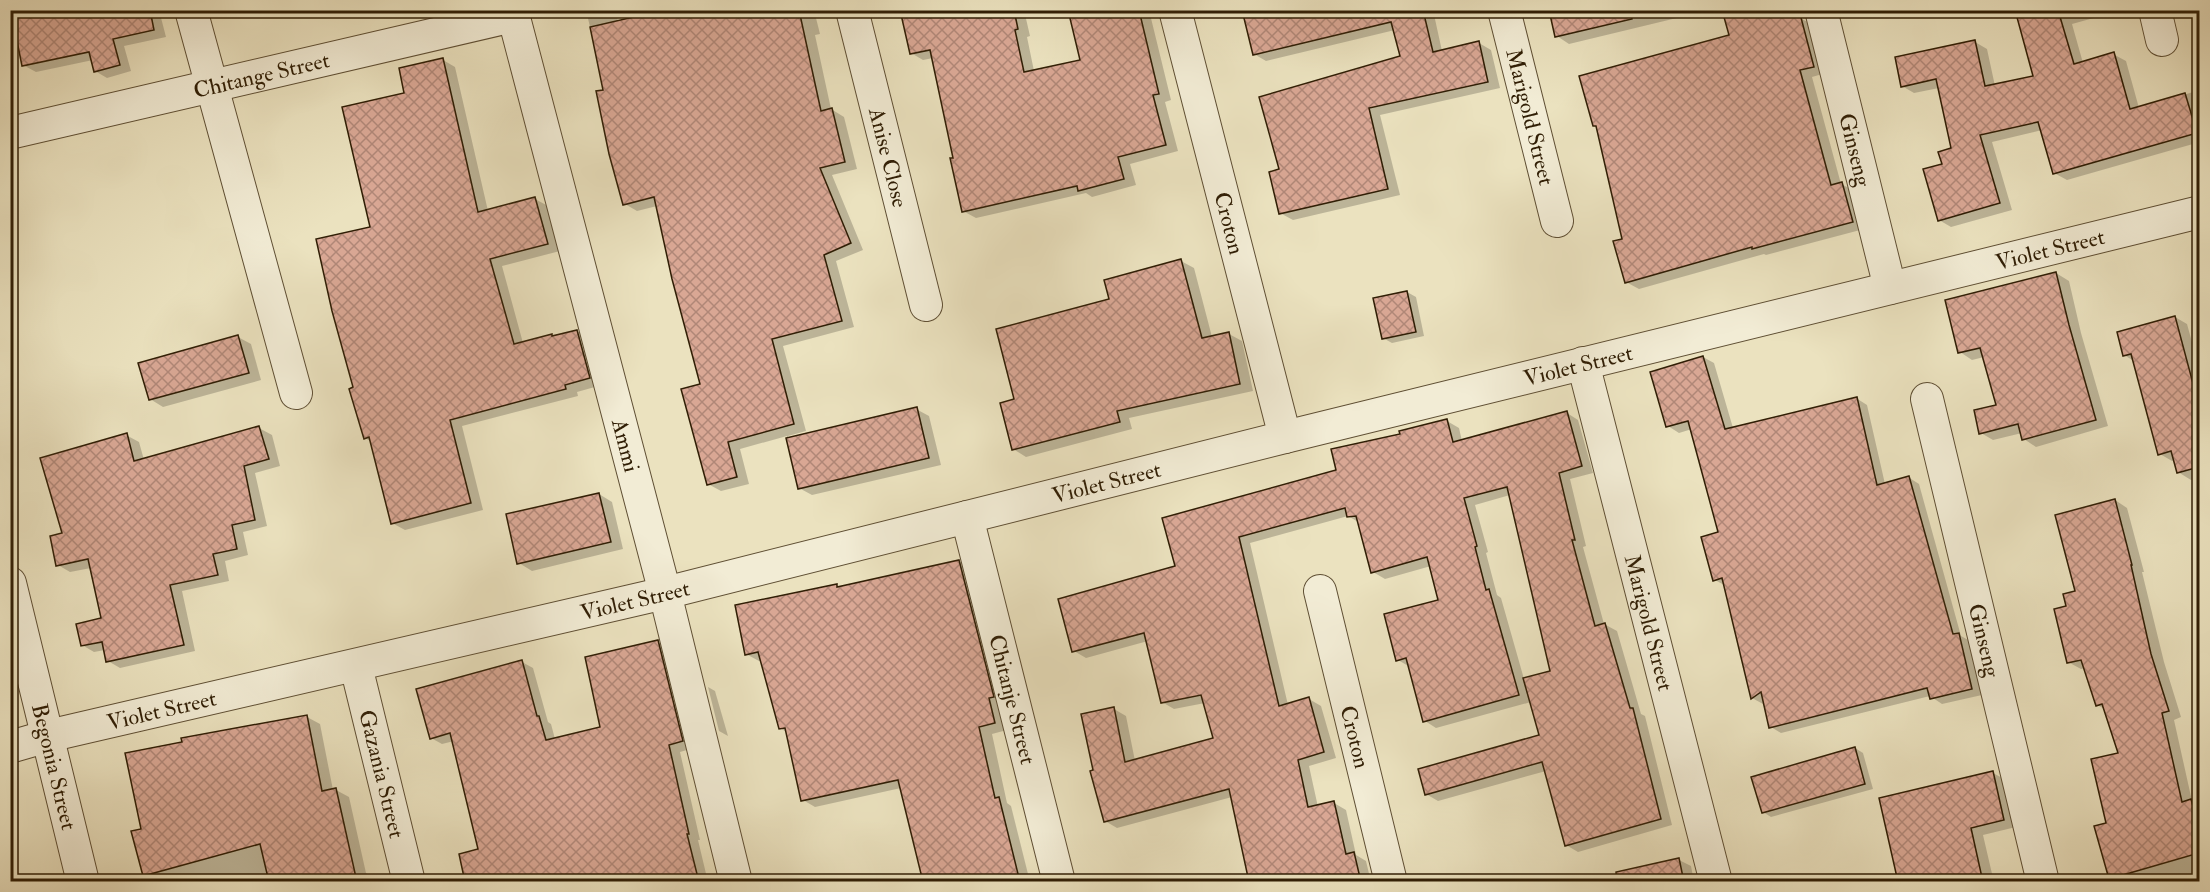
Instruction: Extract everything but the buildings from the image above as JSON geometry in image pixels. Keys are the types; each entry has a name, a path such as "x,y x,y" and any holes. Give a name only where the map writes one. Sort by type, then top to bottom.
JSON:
{"street":[{"path":"191,10 296,393"},
{"name":"Anise Close","path":"852,10 926,305"},
{"name":"Croton","path":"1175,10 1285,437"},
{"name":"Marigold Street","path":"1504,10 1557,221"},
{"name":"Ginseng","path":"1821,10 1890,288"},
{"path":"2155,10 2162,40"},
{"name":"Chitange Street","path":"10,133 212,87 512,13"},
{"name":"Ammi","path":"512,13 665,593 736,882"},
{"name":"Violet Street","path":"10,747 48,736 665,593 1285,437 2199,212"},
{"name":"Marigold Street","path":"1583,363 1716,882"},
{"name":"Ginseng","path":"1927,399 2043,882"},
{"name":"Chitanje Street","path":"968,516 1059,882"},
{"name":"Begonia Street","path":"10,583 82,882"},
{"name":"Croton","path":"1320,591 1391,882"},
{"name":"Gazania Street","path":"356,666 409,882"}]}
